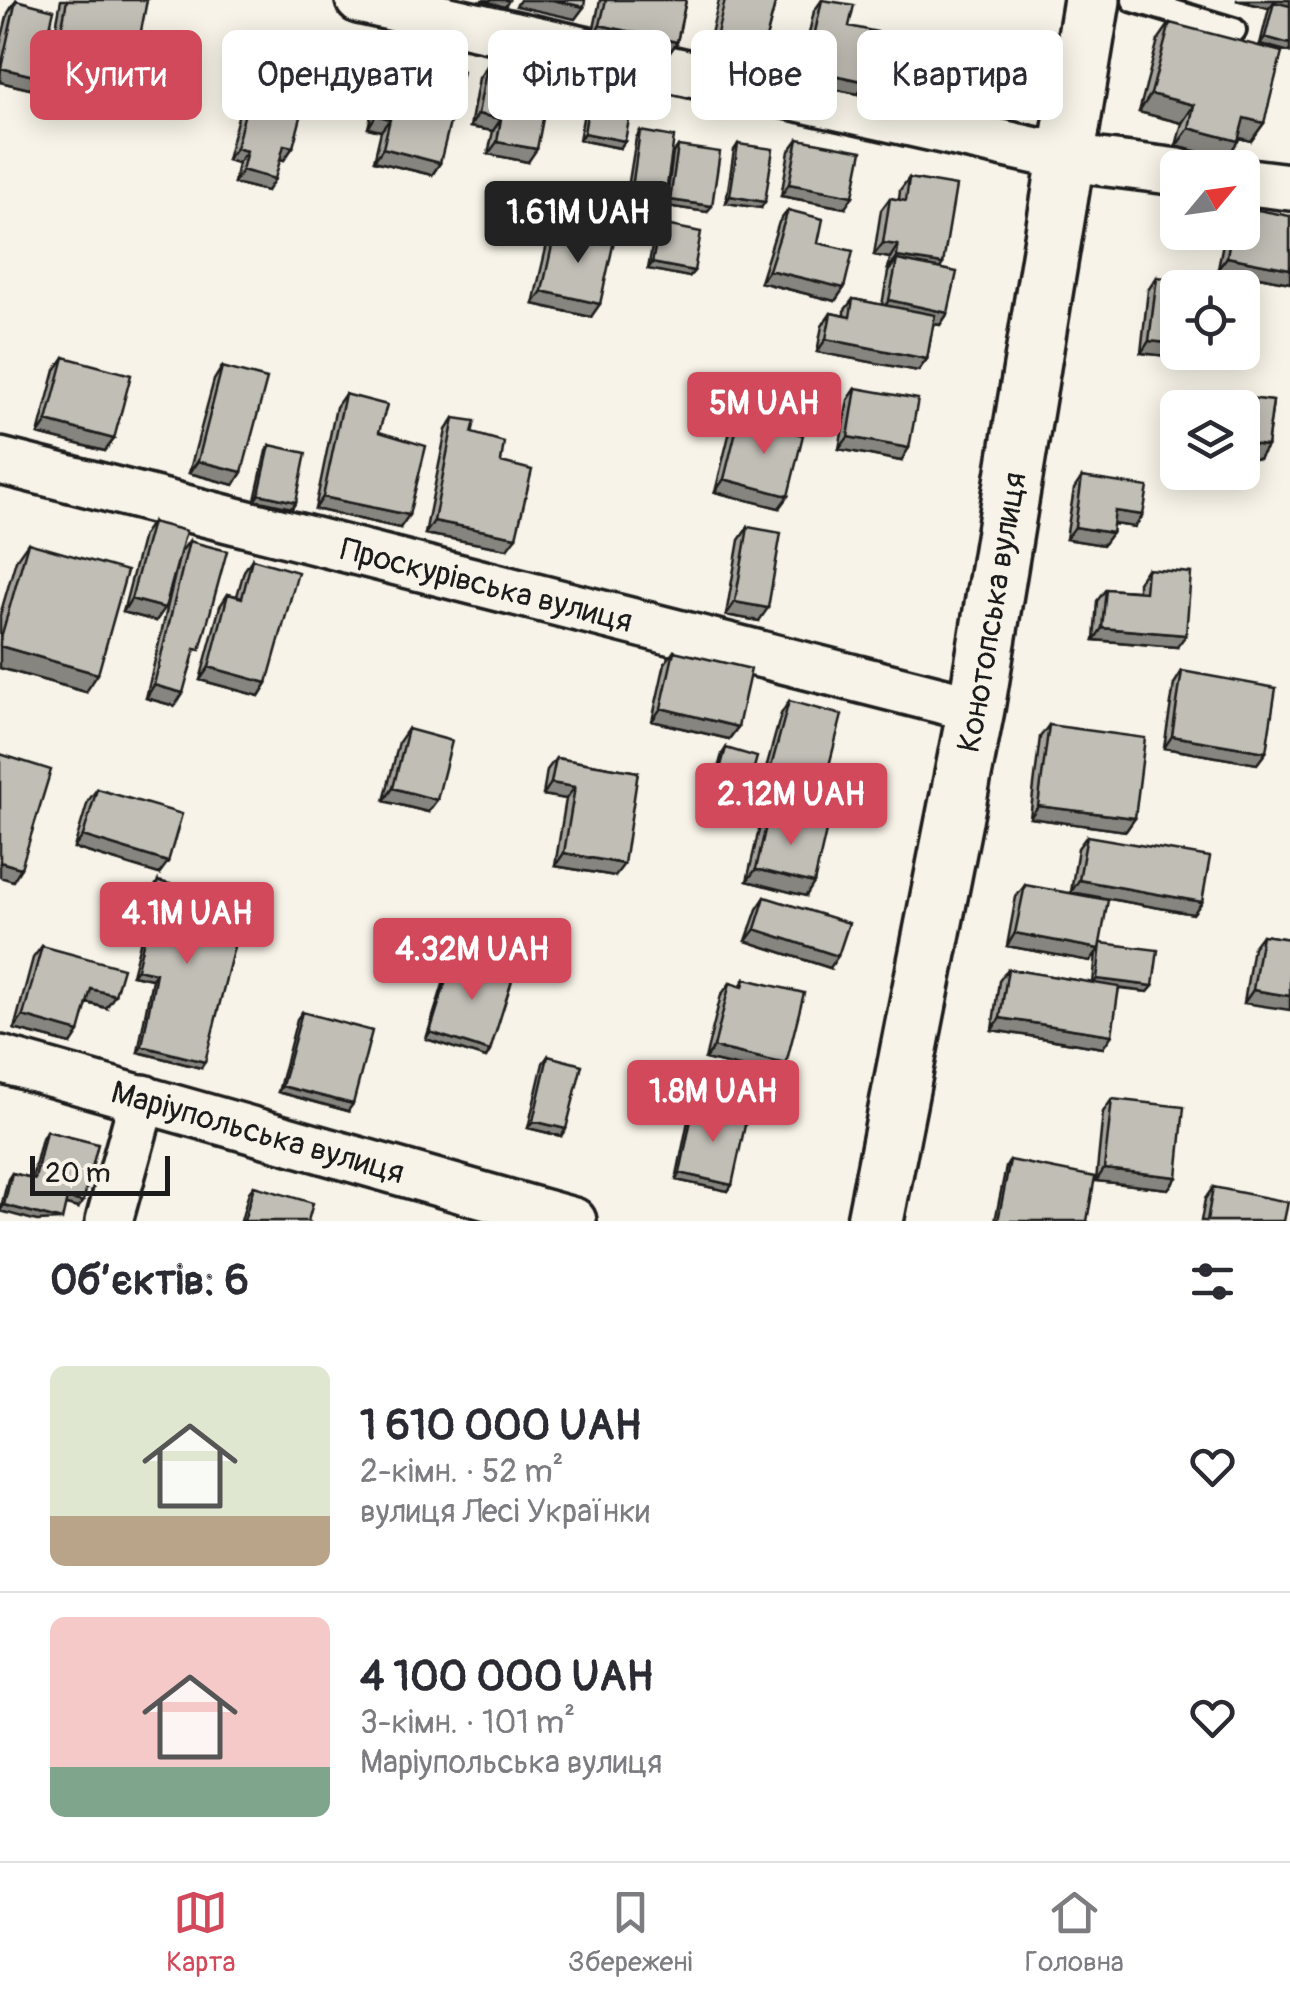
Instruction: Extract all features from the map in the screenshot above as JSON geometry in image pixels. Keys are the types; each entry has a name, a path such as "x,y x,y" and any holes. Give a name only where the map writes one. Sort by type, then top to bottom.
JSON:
{"street":[{"path":"359,0 1068,158 1160,170"},
{"name":"Конотопська вулиця","path":"875,1221 976,709 1092,0"},
{"path":"1260,183 1290,187"},
{"name":"Проскурівська вулиця","path":"0,461 976,709"},
{"name":"Маріупольська вулиця","path":"0,1060 573,1221"},
{"path":"109,1221 143,1098"}],"lane":[{"path":"1134,0 1234,30"}],"building":[{"path":"16,0 54,10 49,30 30,30 30,75 1,68"},
{"path":"67,0 147,0 141,30 61,30"},
{"path":"553,0 585,0 584,7"},
{"path":"606,0 686,0 677,42 671,41 671,30 623,30 600,25"},
{"path":"725,0 776,0 768,30 718,30"},
{"path":"822,0 854,5 849,26 868,30 857,30 857,80 837,76 837,30 815,30"},
{"path":"1274,2 1290,6 1290,44 1265,37"},
{"path":"1170,23 1282,52 1264,123 1244,118 1238,141 1189,128 1194,105 1151,94"},
{"path":"487,66 488,66 488,116 478,114"},
{"path":"243,120 300,120 293,147 284,145 275,179 242,170 247,151 236,148"},
{"path":"390,120 451,120 440,163 383,148"},
{"path":"501,120 543,120 537,149 497,142"},
{"path":"586,120 629,120 625,141 584,133"},
{"path":"640,131 674,137 666,193 632,188"},
{"path":"798,139 862,151 853,196 789,184"},
{"path":"738,144 773,149 765,202 730,196"},
{"path":"678,146 720,152 712,206 670,200"},
{"path":"909,178 956,186 943,264 897,257 898,245 883,243 890,198 906,201"},
{"path":"788,210 823,219 818,243 853,251 844,288 769,270"},
{"path":"1260,210 1290,216 1290,269 1227,257 1228,250 1260,250"},
{"path":"660,224 701,232 694,271 652,263"},
{"path":"556,228 614,241 600,304 542,291"},
{"path":"897,260 957,272 948,313 889,300"},
{"path":"1157,277 1160,277 1160,342 1149,341"},
{"path":"853,299 935,315 927,359 826,339 831,313 850,317"},
{"path":"64,357 131,375 114,439 47,421"},
{"path":"222,367 267,379 242,472 198,461"},
{"path":"856,388 918,399 909,448 848,437"},
{"path":"345,394 387,405 379,432 426,446 409,515 323,497"},
{"path":"1260,399 1273,401 1267,446 1260,445"},
{"path":"454,418 475,421 472,433 504,442 501,462 532,470 516,537 434,521"},
{"path":"739,419 803,435 788,496 724,479"},
{"path":"270,445 306,453 296,502 259,494"},
{"path":"1082,477 1148,487 1143,515 1115,511 1112,533 1075,527"},
{"path":"152,522 186,531 165,608 131,599"},
{"path":"748,527 781,533 768,608 735,602"},
{"path":"189,541 227,551 200,650 195,649 183,693 154,685"},
{"path":"28,543 127,571 98,674 0,646"},
{"path":"252,559 298,572 267,683 209,667 228,594 242,598"},
{"path":"1147,569 1191,573 1186,635 1102,628 1106,589 1145,592"},
{"path":"674,651 751,669 738,727 661,708"},
{"path":"1182,671 1276,688 1266,752 1172,736"},
{"path":"789,701 842,715 822,793 768,778"},
{"path":"1049,725 1145,738 1135,818 1038,806"},
{"path":"408,729 452,741 437,800 393,788"},
{"path":"726,748 757,757 744,803 713,794"},
{"path":"0,754 51,770 21,868 0,862"},
{"path":"556,758 638,772 624,864 564,853 575,787 551,783"},
{"path":"97,789 182,814 168,862 83,836"},
{"path":"769,813 827,827 814,883 756,869"},
{"path":"1087,836 1210,857 1202,902 1079,880"},
{"path":"158,881 245,903 205,1062 142,1046 156,973 137,969"},
{"path":"1025,885 1108,900 1099,949 1015,933"},
{"path":"765,897 849,923 838,956 755,929"},
{"path":"1262,935 1290,939 1290,996 1253,990"},
{"path":"1101,943 1158,950 1153,986 1097,979"},
{"path":"42,946 123,968 115,995 91,989 79,1032 23,1016"},
{"path":"454,955 514,974 490,1051 430,1032"},
{"path":"1008,969 1119,987 1112,1035 1000,1018"},
{"path":"745,979 804,993 786,1064 714,1047 730,983 743,987"},
{"path":"302,1012 372,1031 353,1104 282,1086"},
{"path":"548,1056 582,1065 566,1129 533,1121"},
{"path":"1112,1099 1184,1107 1177,1177 1104,1169"},
{"path":"694,1105 747,1116 732,1185 680,1173"},
{"path":"46,1131 98,1144 83,1202 67,1198 62,1220 4,1205 12,1173 35,1179"},
{"path":"1010,1160 1095,1177 1087,1221 998,1221"},
{"path":"254,1186 313,1203 308,1221 244,1221"},
{"path":"1213,1187 1288,1202 1284,1221 1207,1221"}]}
